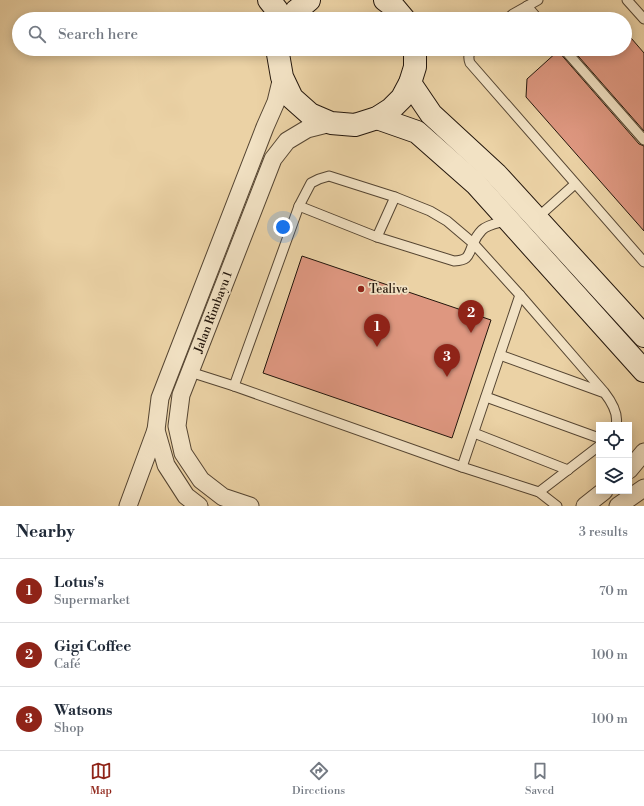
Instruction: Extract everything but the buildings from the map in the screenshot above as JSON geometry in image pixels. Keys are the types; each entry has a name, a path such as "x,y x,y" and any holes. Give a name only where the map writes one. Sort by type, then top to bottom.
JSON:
{"street":[{"path":"269,0 278,12"},
{"path":"295,12 309,0"},
{"path":"385,0 398,12"},
{"path":"278,56 282,77 292,98 310,114 331,123 355,125 377,118 391,109 402,98 410,83 415,67 415,56"},
{"name":"Jalan Rimbayu 1","path":"199,506 186,496 166,465 156,430 160,398 276,102 282,77"},
{"path":"410,83 431,114 496,174 644,336"},
{"path":"377,118 417,132 476,184 644,372"},
{"name":"Jalan Rimbayu 1","path":"250,506 223,496 201,480 183,453 177,426 182,395 273,159 287,141 307,129 331,123"},
{"path":"128,506 156,430"},
{"path":"632,466 644,452"},
{"path":"610,494 625,504 644,488"},
{"path":"585,506 601,494"}],"lane":[{"path":"517,12 538,0"},
{"path":"628,0 644,19"},
{"path":"527,6 532,12"},
{"path":"469,56 468,60 470,63 644,262"},
{"path":"570,56 644,140"},
{"path":"234,386 299,206 311,184 319,179 330,176 395,197 430,211 447,221 473,243 604,392 612,404 617,422"},
{"path":"537,218 575,184"},
{"path":"377,237 395,197"},
{"path":"299,206 377,237 454,260 466,258 477,236 482,230 508,220"},
{"path":"462,467 520,295"},
{"path":"500,355 604,392"},
{"path":"190,372 234,386 462,467 539,492 556,506"},
{"path":"486,396 596,437"},
{"path":"474,433 568,470"},
{"path":"539,492 596,448"}],"place":[{"name":"Tealive","path":"361,289"},
{"name":"Gigi Coffee","path":"471,333"},
{"name":"Lotus's","path":"377,347"},
{"name":"Watsons","path":"447,377"}]}
